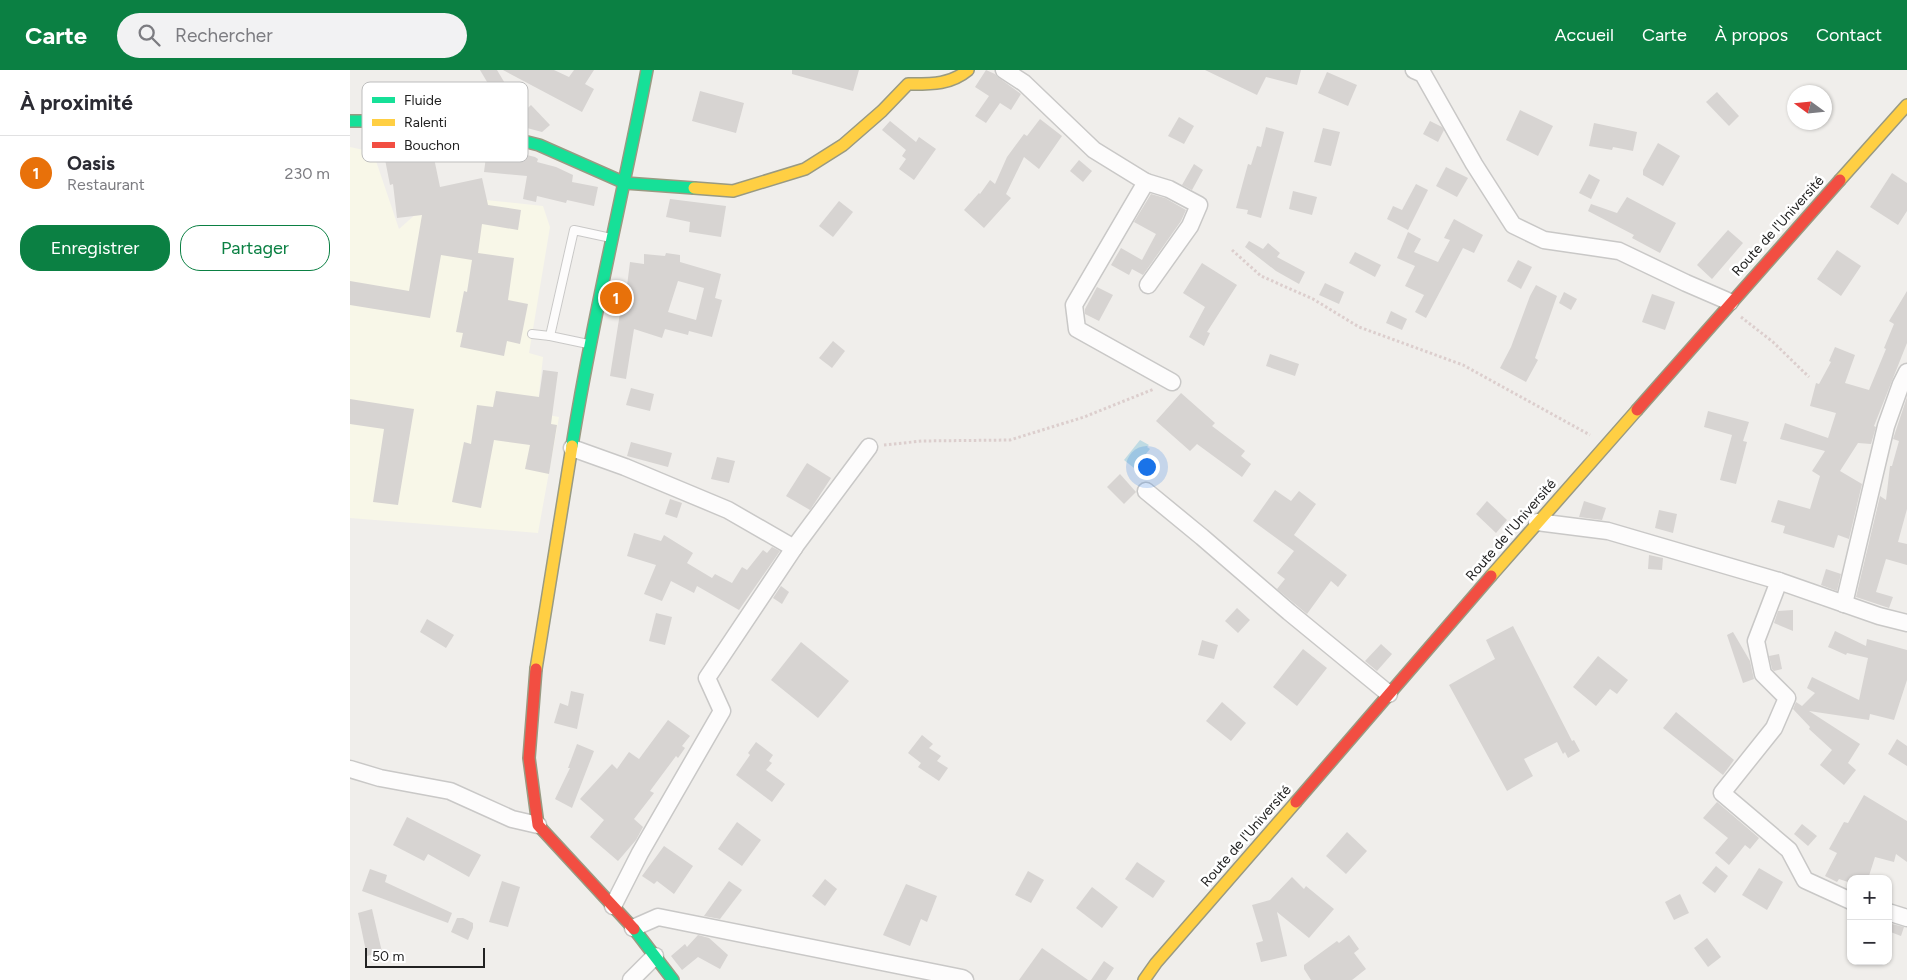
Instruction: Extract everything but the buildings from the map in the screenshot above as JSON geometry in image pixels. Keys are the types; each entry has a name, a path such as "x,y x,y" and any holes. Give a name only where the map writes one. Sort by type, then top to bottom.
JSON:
{"street":[{"path":"538,825 529,758 534,682 582,383 647,70"},
{"path":"528,142 539,145 625,183 733,191 805,169 843,145 882,111 908,84 941,84 961,77 968,70"},
{"path":"1004,70 1024,83 1094,150 1146,182 1169,189 1199,205 1190,226 1148,285"},
{"path":"1414,70 1423,74 1474,164 1513,225 1544,240 1619,251 1729,304"},
{"name":"Route de l'Université","path":"1144,980 1156,963 1537,522 1907,105"},
{"path":"1146,182 1074,305 1077,328 1172,382"},
{"path":"1844,604 1886,426 1900,384 1907,372"},
{"path":"613,906 640,853 722,711 706,678 794,548 869,447"},
{"path":"572,448 625,467 728,510 794,548"},
{"path":"1146,492 1389,694"},
{"path":"1537,522 1608,531 1779,581 1879,616 1907,623"},
{"path":"1779,581 1756,642 1763,674 1787,698 1774,728 1722,793 1789,850 1805,880 1847,899"},
{"path":"350,769 380,778 450,791 512,819 538,825 633,928 673,980"},
{"path":"1892,913 1907,918"},
{"path":"633,928 658,917 965,980"},
{"path":"631,980 655,956"}],"lane":[{"path":"550,336 574,230 613,238"},
{"path":"532,334 590,344"}],"path":[{"path":"1232,250 1261,276 1313,299 1359,327 1463,365 1606,444"},
{"path":"1729,304 1809,376"},
{"path":"869,447 922,441 1010,440 1084,417 1172,382"}],"shaded area":[{"path":"350,147 362,150 362,162 376,162 399,229 417,213 486,200 543,206 550,227 529,353 543,357 537,413 559,417 538,533 350,518"}],"water":[{"path":"1140,440 1149,445 1147,447 1150,449 1134,468 1124,460"}],"traffic: fast":[{"path":"572,446 598,305 647,70"},
{"path":"350,121 362,121"},
{"path":"528,142 539,145 625,183 694,188"},
{"path":"634,929 673,980"}],"traffic: slow":[{"path":"694,188 733,191 805,169 843,145 882,111 908,84 932,84 947,81 968,70"},
{"path":"1840,180 1907,105"},
{"path":"1491,576 1637,410"},
{"path":"536,669 572,446"},
{"path":"1144,980 1156,963 1296,802"}],"traffic: jam":[{"path":"1637,410 1840,180"},
{"path":"1296,802 1491,576"},
{"path":"536,669 529,758 538,825 634,929"}],"place":[{"name":"Oasis","path":"616,298"}]}
